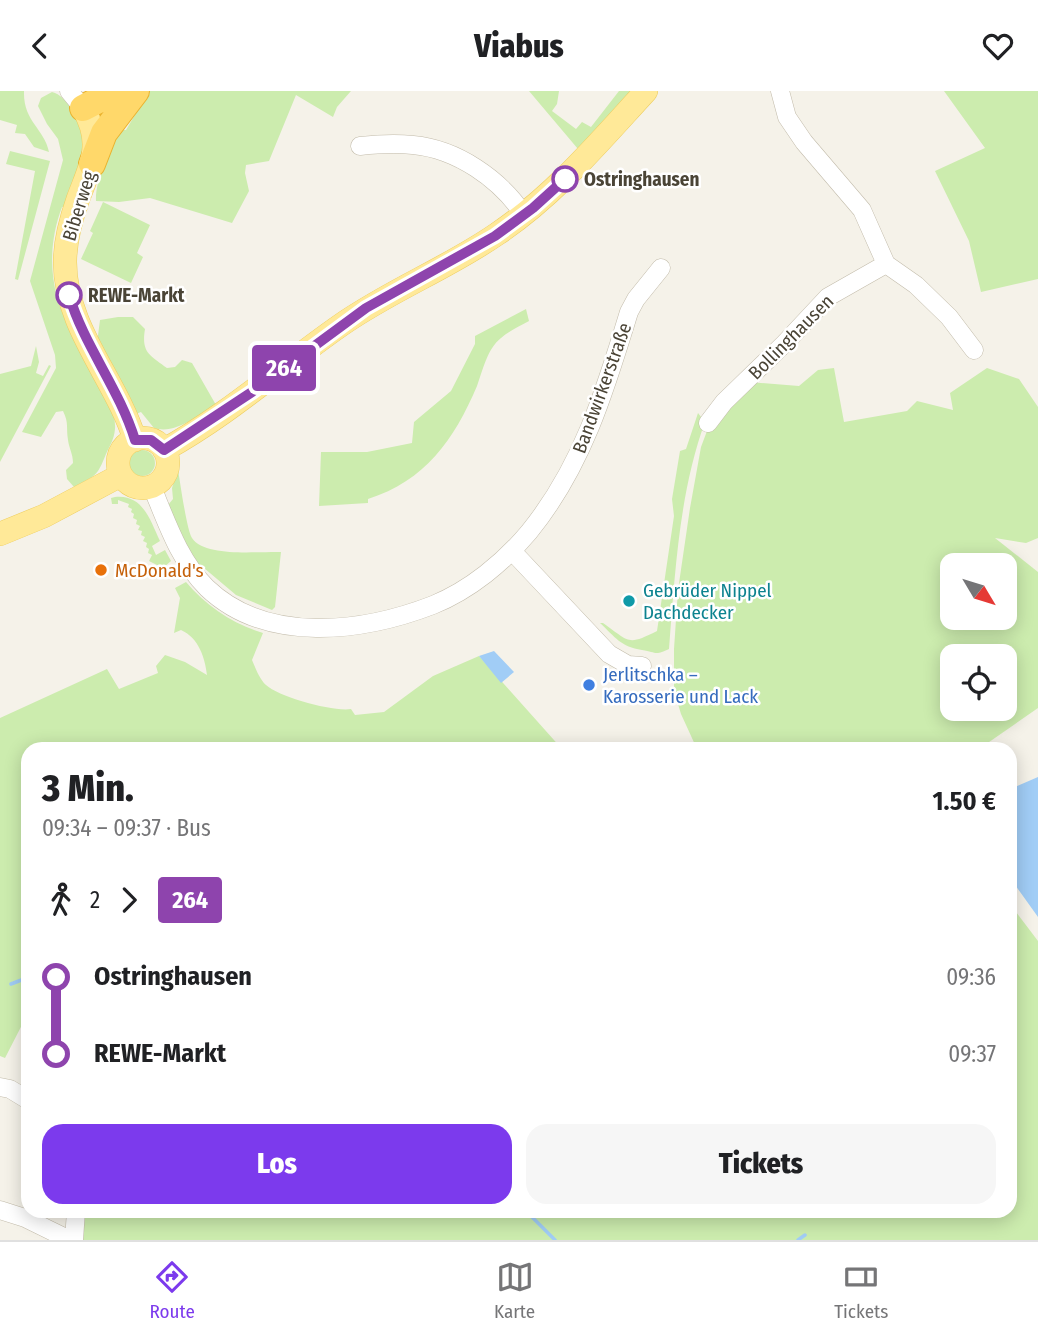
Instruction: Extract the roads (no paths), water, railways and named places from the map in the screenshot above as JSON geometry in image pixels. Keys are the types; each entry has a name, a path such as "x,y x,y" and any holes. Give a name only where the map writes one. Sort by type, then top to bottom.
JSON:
{"highway":[{"path":"80,105 108,116 125,96"},
{"path":"92,164 104,134 125,96"}],"main road":[{"path":"164,450 241,400 366,308 477,247 524,215 565,179 646,91"},
{"name":"Biberweg","path":"80,105 95,140 92,164 69,229 66,278 82,332 117,394 135,440"},
{"path":"135,440 151,440 164,450 167,462 165,474 152,487 134,487 121,475 119,457 125,446 135,440"},
{"path":"0,534 44,516 121,475"}],"street":[{"path":"780,91 787,117 804,142 862,210 886,264 916,285 949,317 974,350"},
{"path":"359,146 394,143 416,145 465,161 502,189 524,215"},
{"name":"Bollinghausen","path":"708,423 724,402 828,297 886,264"},
{"name":"Bandwirkerstraße","path":"152,487 177,548 202,582 241,611 284,625 345,627 383,621 433,605 465,587 512,551 550,503 575,462 598,409 629,312 661,268"},
{"path":"512,551 609,654 628,665 642,666"},
{"path":"0,1087 21,1096"},
{"path":"0,1210 21,1217"},
{"path":"25,1218 72,1240 75,1218"}],"water":[{"path":"494,651 514,672 501,683 479,656"},
{"path":"1038,777 1038,917 1017,888 1017,786"}],"waterway":[{"path":"11,984 21,980"},
{"path":"533,1218 555,1240"},
{"path":"798,1240 805,1235"}],"place":[{"name":"Ostringhausen","path":"565,179"},
{"name":"REWE-Markt","path":"69,295"},
{"name":"McDonald's","path":"101,570"},
{"name":"Gebrüder Nippel Dachdecker","path":"629,601"},
{"name":"Jerlitschka – Karosserie und Lack","path":"589,685"}]}
